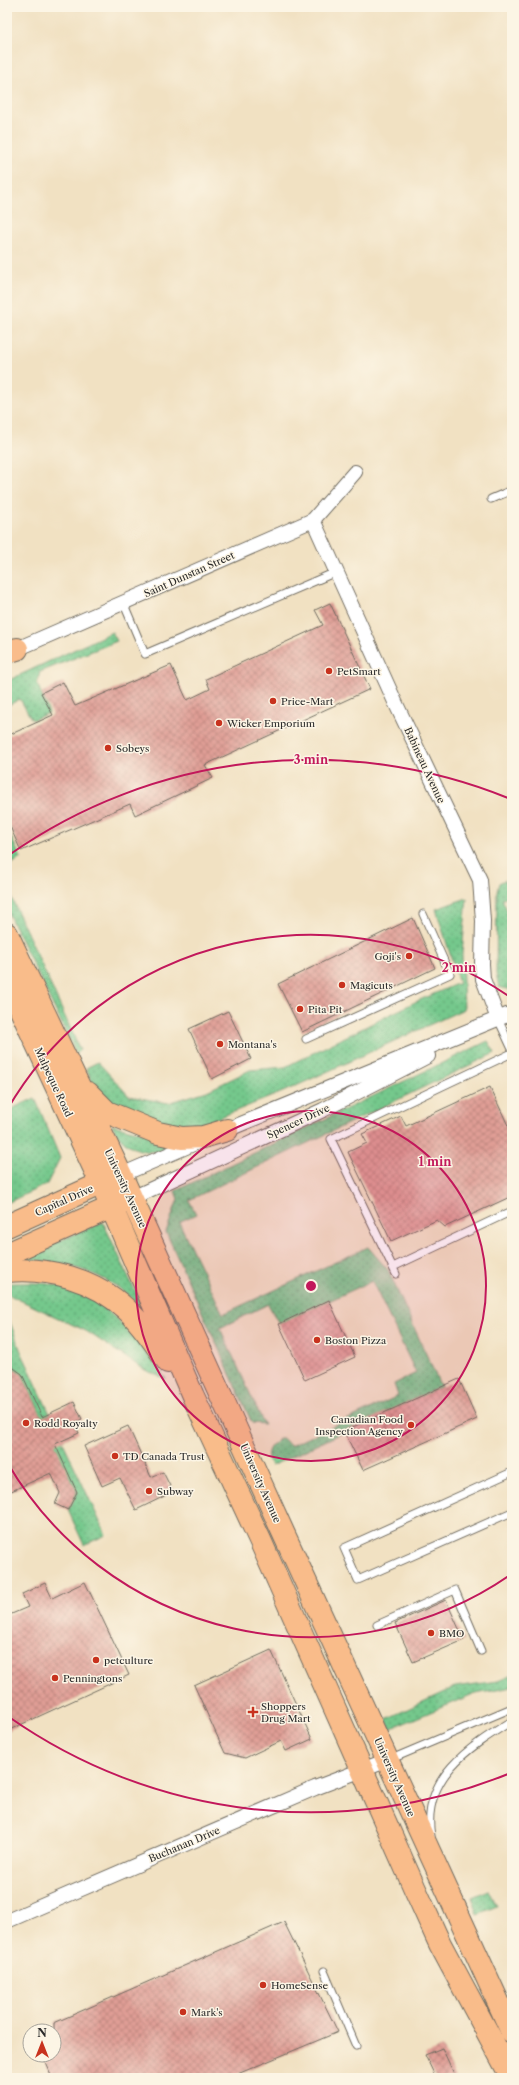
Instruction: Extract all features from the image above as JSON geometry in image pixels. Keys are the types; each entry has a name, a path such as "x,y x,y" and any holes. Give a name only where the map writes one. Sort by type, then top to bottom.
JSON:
{"main road":[{"name":"University Avenue","path":"7,934 132,1198 512,2032"},
{"name":"Malpeque Road","path":"7,980 101,1183"},
{"path":"55,1036 81,1083 93,1100 107,1112 158,1133 182,1138 203,1137 226,1130"},
{"name":"Capital Drive","path":"7,1226 121,1175"},
{"path":"101,1183 193,1396 363,1770 440,1944 512,2078"},
{"name":"Spencer Drive","path":"111,1207 132,1198"},
{"path":"7,1254 111,1207"},
{"path":"7,1271 28,1269 51,1272 68,1276 102,1291 126,1309 146,1331 193,1396"}],"street":[{"name":"Saint Dunstan Street","path":"10,652 313,520 355,472"},
{"name":"Babineau Avenue","path":"313,520 480,880 483,921 483,979 498,1019"},
{"name":"Spencer Drive","path":"121,1175 226,1130 512,1014"},
{"name":"Spencer Drive","path":"132,1198 323,1110 406,1068 480,1026"},
{"name":"Buchanan Drive","path":"7,1921 240,1820 388,1760"}],"lane":[{"path":"491,499 512,490"},
{"path":"123,602 145,654 336,572"},
{"path":"306,1039 450,974 423,914"},
{"path":"498,1019 512,1049"},
{"path":"512,1054 331,1139 394,1271 512,1211"},
{"path":"512,1472 344,1548 358,1580 512,1512"},
{"path":"377,1625 455,1590 481,1651"},
{"path":"388,1760 512,1708"},
{"path":"459,1918 432,1842 430,1829 430,1808 442,1779 454,1762 472,1747 512,1721"},
{"path":"324,1971 356,2046"}],"green space":[{"path":"112,632 117,641 40,672 37,683 49,713 32,720 20,699 7,706 7,681"},
{"path":"7,829 21,858 7,867"},
{"path":"505,880 511,894 502,899 512,921 512,990 499,987 496,974 497,892 499,883"},
{"path":"7,888 80,1050 76,1053 7,911"},
{"path":"467,898 462,954 464,1009 283,1092 198,1126 173,1126 146,1120 133,1115 109,1103 100,1095 94,1086 86,1068 98,1062 129,1096 168,1103 207,1091 250,1070 285,1067 415,1002 459,983 436,909"},
{"path":"488,1041 495,1053 189,1200 196,1214 179,1222 223,1314 368,1247 388,1270 441,1387 271,1466 268,1458 268,1451 278,1439 284,1439 290,1446 398,1396 394,1384 416,1373 372,1281 279,1324 268,1304 220,1328 264,1424 252,1423 166,1232 178,1199 175,1191"},
{"path":"35,1098 60,1158 47,1184 7,1203 7,1111"},
{"path":"112,1125 183,1142 162,1150 151,1152 144,1151 131,1146 120,1138"},
{"path":"103,1222 146,1314 134,1300 120,1289 89,1272 54,1263 18,1259"},
{"path":"7,1284 56,1285 79,1293 95,1302 122,1324 166,1379 145,1370 86,1331 7,1294"},
{"path":"7,1320 10,1322 20,1349 106,1535 84,1545 68,1510 77,1492 22,1374 14,1368 7,1367"},
{"path":"512,1675 512,1687 471,1695 390,1729 386,1719 455,1687 498,1681"},
{"path":"489,1890 497,1906 478,1914 472,1897"}],"building":[{"name":"Sobeys","path":"330,603 370,689 205,765 213,778 135,815 130,804 21,851 7,820 7,736 53,715 41,693 63,682 75,706 171,665 187,700 210,689 206,679 323,625 315,610"},
{"path":"413,918 435,968 302,1032 278,984"},
{"name":"Montana's","path":"228,1011 251,1059 212,1079 189,1029"},
{"path":"490,1087 512,1134 512,1196 445,1227 437,1220 391,1241 348,1152 367,1143 362,1134 401,1116 406,1126"},
{"name":"Boston Pizza","path":"329,1300 355,1357 305,1380 279,1324"},
{"name":"Rodd Royalty","path":"7,1363 22,1374 42,1417 74,1402 82,1419 74,1423 79,1433 55,1444 77,1492 68,1510 55,1504 60,1493 51,1473 7,1493"},
{"name":"Canadian Food Inspection Agency","path":"459,1379 477,1419 363,1470 344,1431"},
{"name":"TD Canada Trust","path":"128,1426 151,1477 163,1472 173,1492 136,1510 120,1478 102,1486 84,1446"},
{"path":"85,1582 129,1675 7,1731 7,1616 28,1607 22,1594 45,1583 52,1598"},
{"path":"446,1600 464,1640 413,1662 395,1623"},
{"name":"Shoppers Drug Mart","path":"271,1650 312,1739 286,1751 281,1741 245,1758 225,1753 194,1685"},
{"path":"284,1922 338,2032 228,2078 52,2078 45,2063 62,2063 62,2023 54,2023"},
{"path":"442,2048 456,2078 436,2078 425,2055"}],"place":[{"name":"PetSmart","path":"329,671"},
{"name":"Price-Mart","path":"273,701"},
{"name":"Wicker Emporium","path":"219,723"},
{"name":"Sobeys","path":"108,748"},
{"name":"Goji's","path":"409,956"},
{"name":"Magicuts","path":"342,985"},
{"name":"Pita Pit","path":"300,1009"},
{"name":"Montana's","path":"220,1044"},
{"name":"Boston Pizza","path":"317,1340"},
{"name":"Rodd Royalty","path":"26,1423"},
{"name":"Canadian Food Inspection Agency","path":"411,1425"},
{"name":"TD Canada Trust","path":"115,1456"},
{"name":"Subway","path":"149,1491"},
{"name":"BMO","path":"431,1633"},
{"name":"petculture","path":"96,1660"},
{"name":"Penningtons","path":"55,1678"},
{"name":"Shoppers Drug Mart","path":"253,1712"},
{"name":"HomeSense","path":"263,1985"},
{"name":"Mark's","path":"183,2012"}]}
